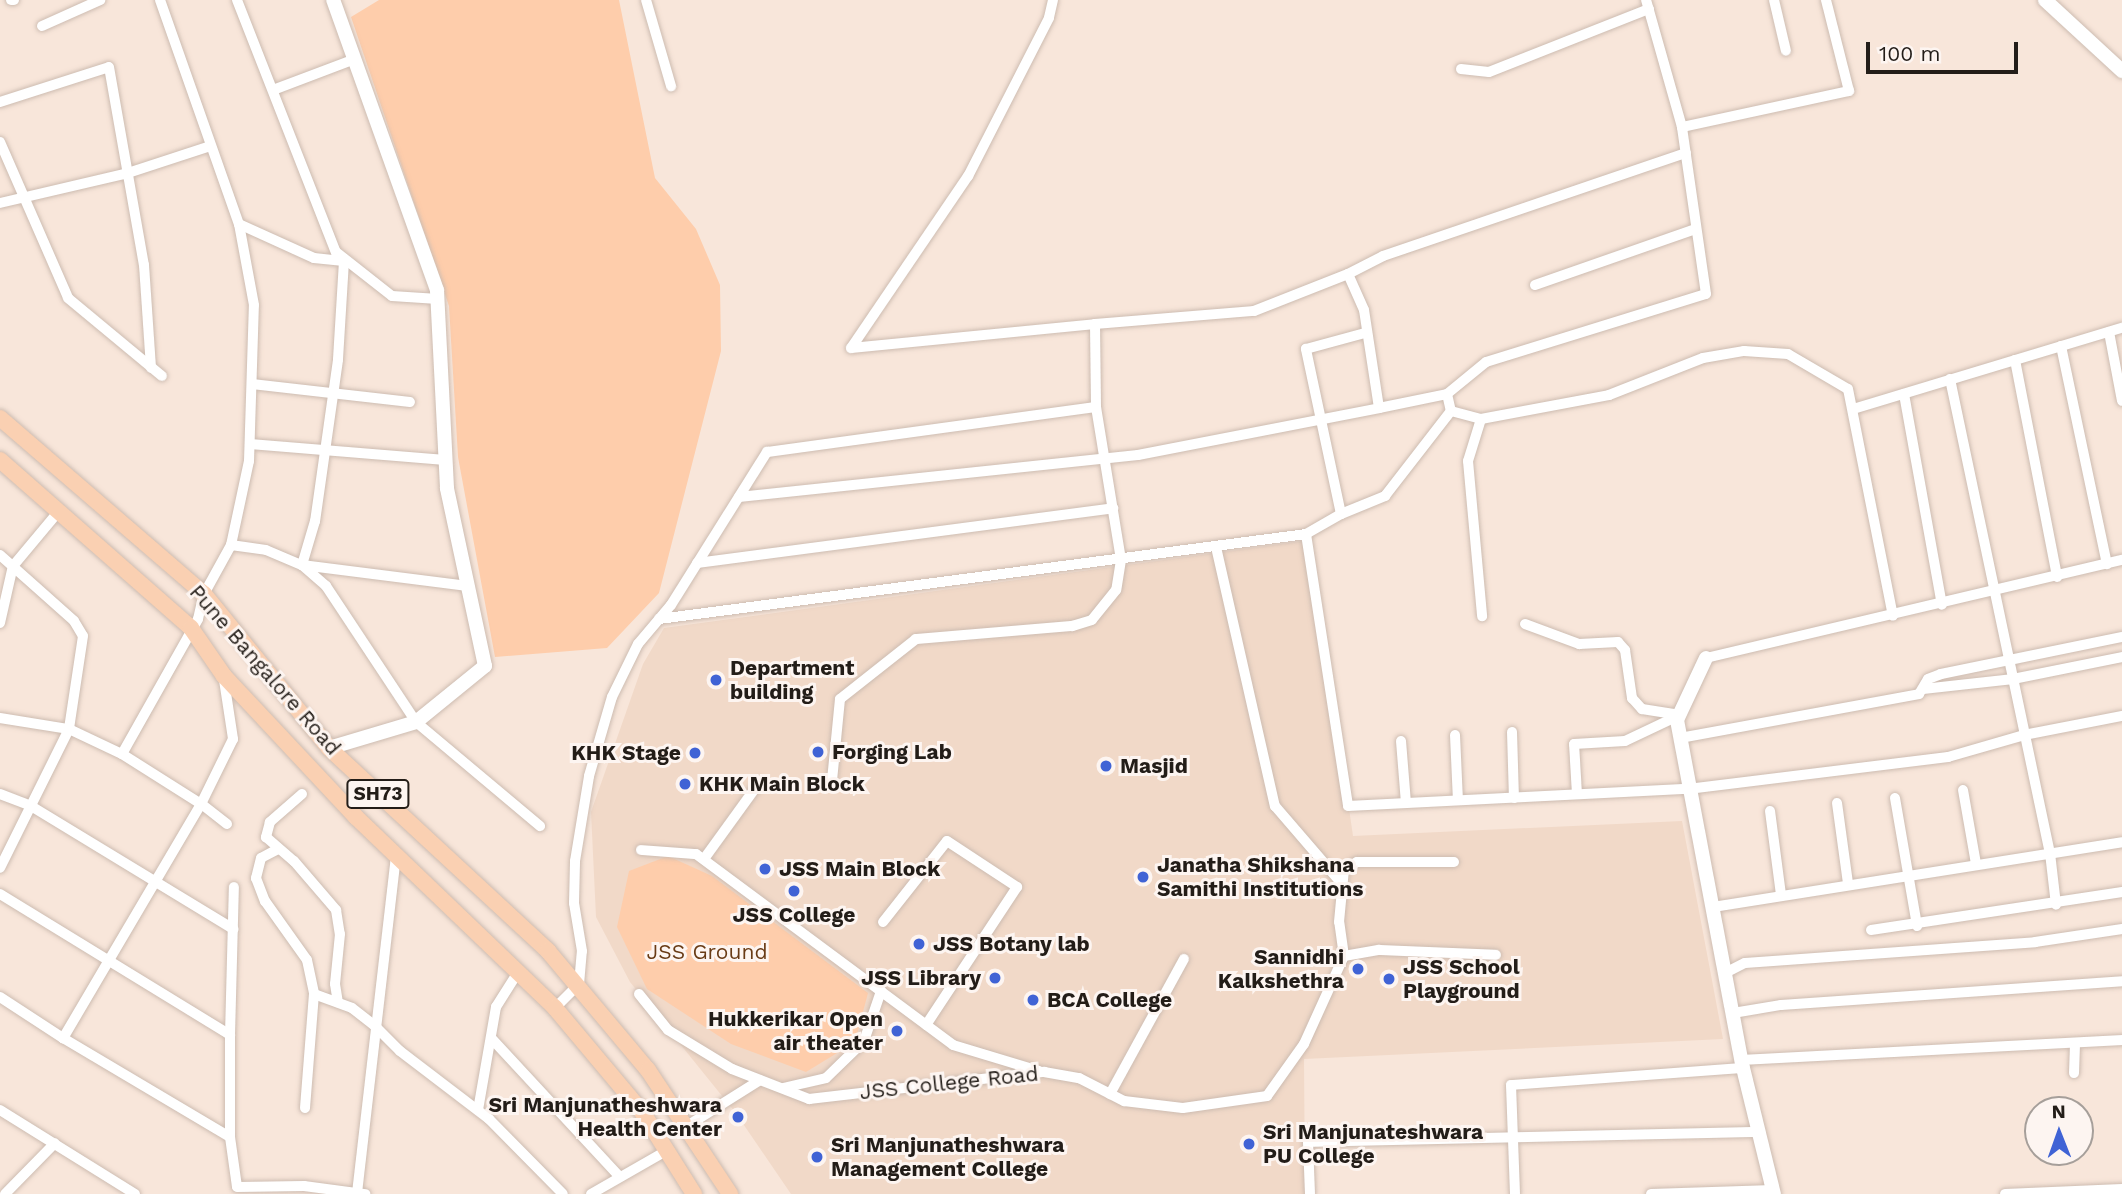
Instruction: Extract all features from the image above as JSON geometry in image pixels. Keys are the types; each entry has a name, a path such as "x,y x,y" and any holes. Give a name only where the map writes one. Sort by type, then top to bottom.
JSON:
{"main road":[{"name":"Pune Bangalore Road","path":"0,418 204,594 329,747 491,895 579,984 687,1126 730,1194"},
{"name":"Pune Bangalore Road","path":"0,460 191,628 224,676 396,857 555,1008 643,1114 694,1194"}],"street":[{"path":"43,26 100,0"},
{"path":"122,754 191,628 204,594 231,545 250,444 254,305 239,224 160,0"},
{"path":"237,0 337,252 344,261 392,296 438,299"},
{"path":"329,747 416,722 485,666 447,488 438,299 333,0"},
{"path":"646,0 671,86"},
{"path":"1053,0 1049,18 968,176 851,348 1254,311 1348,274 1383,256 1686,153"},
{"path":"1774,0 1786,51"},
{"path":"1682,127 1849,91 1826,0"},
{"path":"2045,0 2122,71"},
{"path":"739,497 1106,459 1318,421 1447,394 1486,362 1706,294 1682,127 1647,4 1489,72 1461,69"},
{"path":"273,90 355,59"},
{"path":"0,102 108,68 130,173 144,265 151,368"},
{"path":"0,142 22,198 68,298 162,376"},
{"path":"0,203 130,173 210,146"},
{"path":"239,224 314,258 344,261"},
{"path":"1535,285 1696,229"},
{"path":"302,565 315,521 333,393 344,261"},
{"path":"1348,274 1364,310 1365,333 1379,408"},
{"path":"832,782 840,699 883,662 916,639 996,635 1092,620 1116,590 1121,559 1096,407 1095,324"},
{"path":"1853,409 2122,328"},
{"path":"2109,332 2122,401"},
{"path":"1341,514 1318,421 1306,349 1365,333"},
{"path":"2061,346 2107,564"},
{"path":"1451,411 1481,419 1609,395 1703,358 1744,351 1788,354 1848,389 1893,616"},
{"path":"2015,360 2056,577"},
{"path":"1950,379 2050,853 2056,905"},
{"path":"252,384 410,402"},
{"path":"1447,394 1451,411"},
{"path":"1904,394 1942,605"},
{"path":"555,1008 579,984 582,951 574,903 575,861 589,776 612,697 638,644 698,563 767,452 1096,407"},
{"path":"659,619 791,605 1067,563 1121,559 1306,534 1341,514 1385,496 1451,411"},
{"path":"1481,419 1468,461 1482,615"},
{"path":"250,444 445,460"},
{"path":"698,563 1113,508"},
{"path":"0,622 13,566 59,511"},
{"path":"1306,534 1348,806 1688,789 1948,757 2024,735 2122,716"},
{"path":"231,545 266,550 302,565 468,586"},
{"path":"1216,547 1275,806 1343,885"},
{"path":"0,555 74,621 83,636 69,729 0,868"},
{"path":"1651,1194 1774,1192 1742,1064 1680,738 1679,715 1706,659 1995,593 2122,560"},
{"path":"302,565 326,586 416,722 540,826"},
{"path":"1525,624 1579,643 1618,642 1625,650 1625,675 1637,704 1642,709 1679,715"},
{"path":"1680,738 1919,695 1928,679 1941,674 2122,637"},
{"path":"1923,689 2012,679 2122,657"},
{"path":"63,1038 201,804 233,738 224,676"},
{"path":"1577,794 1574,744 1625,741 1679,715"},
{"path":"0,718 69,729 122,754 201,804 227,824"},
{"path":"1512,732 1514,797"},
{"path":"1455,735 1458,800"},
{"path":"1401,741 1406,803"},
{"path":"704,859 759,783"},
{"path":"1963,790 1976,864"},
{"path":"0,794 31,806 156,879 233,929"},
{"path":"302,794 265,830 268,842 294,861 339,918 335,984 338,1002"},
{"path":"1895,798 1917,926"},
{"path":"1836,803 1848,883"},
{"path":"1770,811 1781,894"},
{"path":"883,922 947,841 1017,887 926,1025"},
{"path":"1713,907 1848,883 2122,842"},
{"path":"278,849 261,858 256,878 265,901 307,960 314,994 305,1108"},
{"path":"641,850 696,854 953,1045 1044,1072"},
{"path":"234,887 230,1137 235,1190 304,1186 361,1193 374,1025 396,857"},
{"path":"1454,862 1357,862 1344,869 1339,922 1345,956 1379,950 1496,955"},
{"path":"1871,930 1917,926 2056,905 2122,892"},
{"path":"0,894 230,1035"},
{"path":"1725,973 1745,962 2035,942 2122,929"},
{"name":"JSS College Road","path":"639,994 668,1030 732,1069 809,1099 1044,1072 1079,1079 1124,1101 1183,1108 1267,1096 1304,1044 1345,956"},
{"path":"1110,1094 1184,959"},
{"path":"478,1110 496,1007 518,972"},
{"path":"1732,1013 1781,1005 2122,981"},
{"path":"782,1088 826,1078 864,1041 881,991"},
{"path":"314,994 338,1002 374,1025 400,1051 478,1110 563,1194"},
{"path":"0,998 230,1137"},
{"path":"492,1039 620,1177"},
{"path":"1515,1194 1511,1085 1742,1064 2122,1040"},
{"path":"2074,1073 2075,1044"},
{"path":"687,1126 760,1080"},
{"path":"0,1110 135,1194"},
{"path":"1310,1194 1308,1142 1511,1135 1759,1132"},
{"path":"5,1194 55,1143"},
{"path":"591,1194 666,1151"},
{"path":"2005,1194 2122,1189"}],"shaded area":[{"name":"Janatha Shikshana Samithi Institutions","path":"1310,540 1353,836 1682,821 1723,1039 1304,1059 1305,1194 791,1194 735,1112 630,982 596,917 591,812 643,664 664,628"}],"green space":[{"path":"379,0 619,0 655,178 696,229 720,285 721,351 659,593 607,648 495,657 458,457 449,306 351,17"},
{"name":"JSS Ground","path":"668,856 712,876 868,993 855,1042 806,1072 731,1044 647,989 617,927 629,871"}],"place":[{"name":"Department building","path":"716,680"},
{"name":"Forging Lab","path":"818,752"},
{"name":"KHK Stage","path":"695,753"},
{"name":"Masjid","path":"1106,766"},
{"name":"KHK Main Block","path":"685,784"},
{"name":"JSS Main Block","path":"765,869"},
{"name":"Janatha Shikshana Samithi Institutions","path":"1143,877"},
{"name":"JSS College","path":"794,891"},
{"name":"JSS Botany lab","path":"919,944"},
{"name":"Sannidhi Kalkshethra","path":"1358,969"},
{"name":"JSS Library","path":"995,978"},
{"name":"JSS School Playground","path":"1389,979"},
{"name":"BCA College","path":"1033,1000"},
{"name":"Hukkerikar Open air theater","path":"897,1031"},
{"name":"Sri Manjunatheshwara Health Center","path":"738,1117"},
{"name":"Sri Manjunateshwara PU College","path":"1249,1144"},
{"name":"Sri Manjunatheshwara Management College","path":"817,1157"}]}
